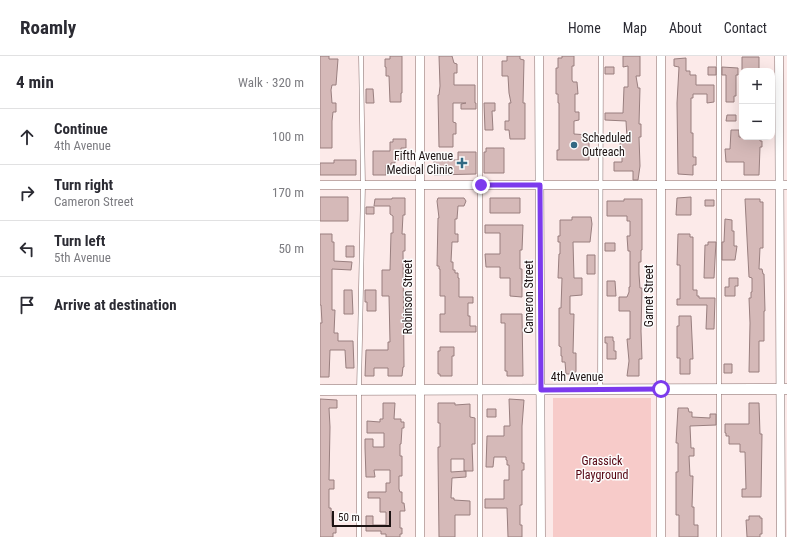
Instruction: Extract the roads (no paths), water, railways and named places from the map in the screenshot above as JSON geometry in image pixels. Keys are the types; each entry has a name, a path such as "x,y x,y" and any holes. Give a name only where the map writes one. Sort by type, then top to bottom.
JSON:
{"street":[{"name":"Robinson Street","path":"420,56 420,537"},
{"name":"Cameron Street","path":"539,56 541,537"},
{"name":"Garnet Street","path":"661,56 661,537"},
{"path":"779,56 783,185 784,389 781,537"},
{"path":"320,185 783,185"},
{"name":"4th Avenue","path":"320,390 784,389"}],"lane":[{"path":"359,537 363,185 361,56"},
{"path":"480,56 480,537"},
{"path":"600,390 601,56"},
{"path":"719,56 719,537"}],"place":[{"name":"Scheduled Outreach","path":"574,145"},
{"name":"Fifth Avenue Medical Clinic","path":"462,163"}],"park label":[{"name":"Grassick Playground","path":"602,468"}]}
